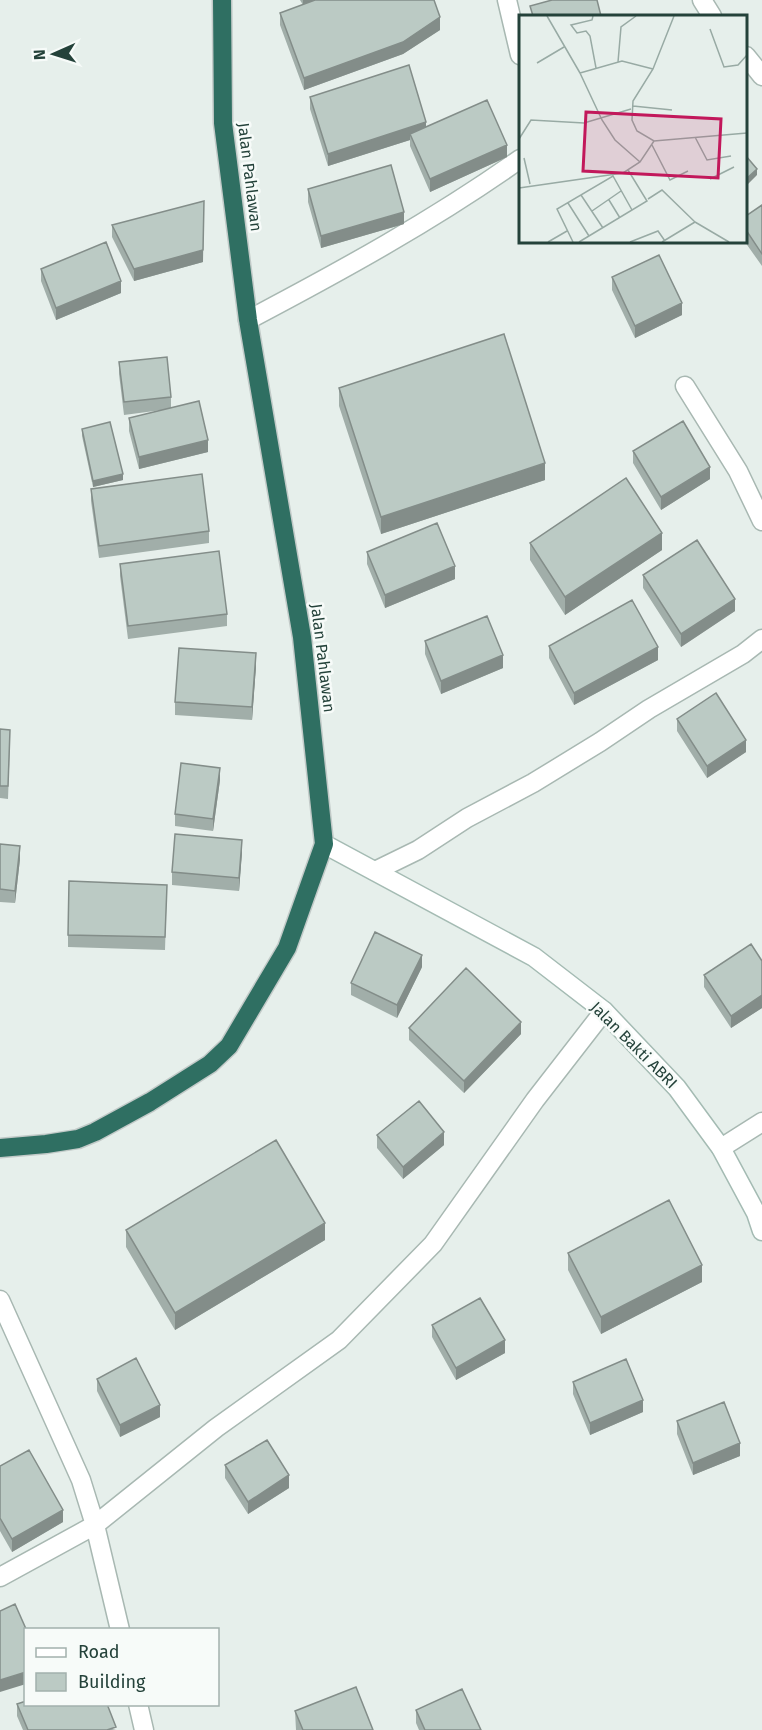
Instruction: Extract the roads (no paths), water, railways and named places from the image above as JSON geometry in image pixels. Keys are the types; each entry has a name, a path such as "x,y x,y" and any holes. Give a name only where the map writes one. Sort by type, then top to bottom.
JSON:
{"highway":[{"name":"Jalan Pahlawan","path":"0,1148 78,1139 150,1102 210,1064 229,1046 287,948 324,844 302,637 248,320 223,123 222,0"}],"street":[{"path":"507,0 519,51"},
{"path":"747,57 762,76"},
{"path":"248,320 332,276 475,192 519,160"},
{"path":"685,386 738,471 762,521"},
{"path":"375,871 418,850 467,818 533,783 649,709 743,654 762,639"},
{"name":"Jalan Bakti ABRI","path":"324,844 534,957 604,1011 677,1088 721,1149 756,1213 762,1231"},
{"path":"0,1577 95,1525 216,1428 339,1340 433,1244 535,1100 604,1011"},
{"path":"721,1149 762,1122"},
{"path":"0,1300 81,1480 95,1525 120,1628"},
{"path":"138,1706 144,1730"}]}
